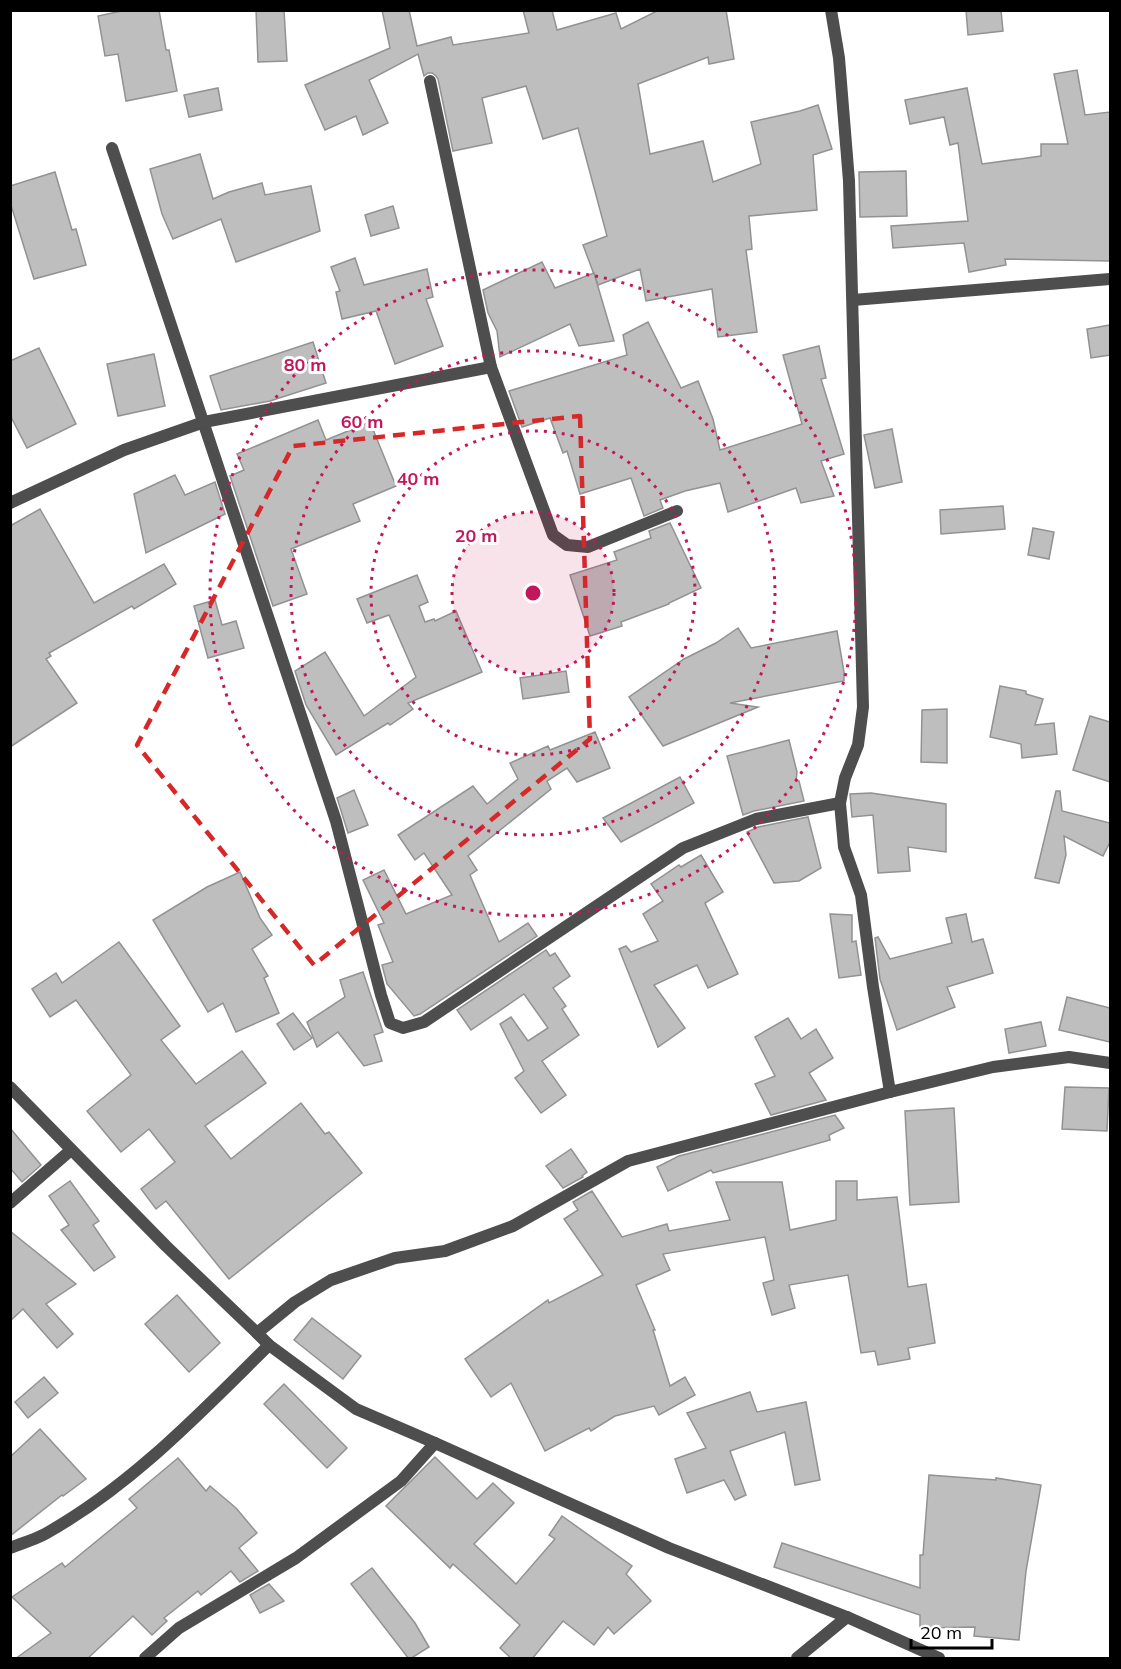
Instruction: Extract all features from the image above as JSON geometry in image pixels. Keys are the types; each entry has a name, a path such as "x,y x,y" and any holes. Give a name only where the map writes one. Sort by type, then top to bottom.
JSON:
{"street":[{"path":"831,10 839,58 849,181 863,707 858,745 845,778 840,803 844,847 861,895 890,1092"},
{"path":"430,81 491,366 553,536 567,545 588,546 677,511"},
{"path":"112,148 336,821 390,1023 403,1028 424,1022 683,848 756,819 840,803"},
{"path":"853,300 1110,279"},
{"path":"10,503 124,450 204,423 491,366"},
{"path":"257,1333 295,1302 331,1280 394,1258 444,1251 513,1226 628,1161 993,1067 1069,1057 1110,1063"},
{"path":"10,1087 166,1246 269,1345 356,1409 669,1548 847,1617 939,1659"},
{"path":"10,1203 71,1150"},
{"path":"10,1548 43,1536 88,1508 142,1467 269,1345"},
{"path":"145,1659 179,1628 296,1558 382,1495 401,1480 435,1443"},
{"path":"797,1659 847,1617"}],"highlighted area":[{"path":"580,416 590,739 314,965 137,745 293,446"}],"building":[{"path":"126,10 159,10 166,50 169,50 177,91 126,101 118,54 105,56 98,16"},
{"path":"256,10 284,10 287,61 258,62"},
{"path":"382,10 409,10 417,46 451,37 453,45 529,33 523,10 552,10 557,30 616,13 621,29 659,10 726,10 734,59 709,64 708,57 638,84 650,154 703,141 713,182 761,164 751,122 818,105 832,149 813,155 817,210 749,216 752,249 746,250 757,332 718,337 712,289 646,301 640,269 598,285 583,245 607,236 578,128 543,139 526,86 482,98 492,143 453,151 438,79 432,73 424,76 418,54 369,80 388,123 363,135 356,116 325,130 305,85 390,48"},
{"path":"966,10 1001,10 1003,31 968,35"},
{"path":"1077,70 1085,115 1110,112 1110,261 1005,259 1006,265 969,272 964,243 893,248 891,226 968,221 958,143 950,145 944,117 910,124 905,100 967,88 982,164 1041,156 1041,144 1068,144 1054,74"},
{"path":"218,88 222,110 189,117 184,95"},
{"path":"200,154 213,199 262,183 265,195 311,186 320,231 236,262 221,219 173,239 162,214 150,169"},
{"path":"906,171 907,216 860,217 859,172"},
{"path":"55,172 72,230 76,229 86,265 34,279 10,202 10,186"},
{"path":"393,206 399,228 371,236 365,215"},
{"path":"355,258 364,285 427,269 433,297 426,299 443,346 395,364 376,311 342,319 336,292 340,291 331,267"},
{"path":"542,262 555,288 594,273 614,341 579,346 570,324 500,357 497,331 488,313 483,290"},
{"path":"648,322 681,388 698,381 713,419 720,450 802,424 783,355 819,346 826,378 821,379 844,454 821,461 834,496 801,503 796,488 728,512 720,483 685,491 660,500 663,508 644,516 631,478 580,494 567,451 563,453 550,418 522,427 509,391 627,355 623,335"},
{"path":"1110,325 1110,355 1091,358 1087,329"},
{"path":"313,342 326,383 270,401 221,410 210,376"},
{"path":"39,348 76,424 27,448 10,415 10,361"},
{"path":"154,354 165,406 118,416 107,364"},
{"path":"318,420 326,440 370,422 396,486 353,504 360,521 291,549 307,594 273,606 230,476 244,470 237,454"},
{"path":"892,429 902,482 875,488 864,435"},
{"path":"175,475 185,495 215,482 225,514 146,553 134,494"},
{"path":"1003,506 1005,529 941,534 940,510"},
{"path":"40,509 94,603 164,564 176,584 134,609 132,606 49,653 51,656 46,659 77,703 10,747 10,526"},
{"path":"670,523 701,588 669,604 621,622 622,626 590,636 570,575 617,560 614,552 651,538 649,531"},
{"path":"1033,528 1054,532 1049,559 1028,555"},
{"path":"417,575 428,602 419,606 425,622 434,619 435,621 456,611 482,672 408,703 413,709 390,725 388,723 336,755 306,705 295,671 325,652 364,716 416,677 389,615 367,623 357,599"},
{"path":"215,600 222,625 236,621 244,648 208,658 194,606"},
{"path":"738,628 751,648 837,631 844,681 730,703 758,707 663,746 629,697 684,659 716,643"},
{"path":"566,671 569,692 523,699 520,678"},
{"path":"1000,686 1026,691 1026,694 1043,699 1035,725 1054,723 1057,754 1022,758 1021,744 990,737"},
{"path":"947,709 947,763 921,762 922,710"},
{"path":"1090,716 1110,722 1110,782 1073,770"},
{"path":"595,732 610,768 577,782 567,768 547,781 551,789 468,856 477,870 470,875 499,942 528,923 537,936 414,1016 387,984 382,965 393,962 378,925 384,923 363,880 384,870 406,914 452,895 424,853 415,860 398,835 473,786 487,804 518,779 510,763 548,746 550,750"},
{"path":"789,740 797,772 796,781 799,781 804,801 743,815 727,756"},
{"path":"680,777 694,803 621,842 603,818"},
{"path":"354,790 368,825 348,833 337,798"},
{"path":"1056,791 1060,791 1062,811 1110,823 1110,842 1103,856 1064,836 1066,855 1059,883 1035,878"},
{"path":"871,793 946,804 946,852 908,847 910,871 878,873 873,815 852,817 850,794"},
{"path":"808,817 821,868 799,881 774,883 747,832 758,827"},
{"path":"701,855 723,892 705,903 738,974 708,988 697,965 654,985 685,1028 658,1047 619,949 626,946 631,952 658,941 643,914 663,901 651,884 679,865 681,867"},
{"path":"240,872 260,918 272,935 252,949 268,976 264,978 279,1013 236,1032 223,1003 208,1012 153,920 207,887"},
{"path":"830,914 852,915 852,942 856,941 861,975 839,978"},
{"path":"966,914 972,942 983,939 993,973 947,987 955,1007 897,1030 880,979 875,938 878,937 890,959 952,943 946,918"},
{"path":"119,942 180,1026 161,1040 196,1084 242,1051 266,1083 205,1126 231,1159 301,1103 325,1134 329,1132 362,1173 229,1279 166,1201 156,1209 141,1189 175,1162 149,1129 121,1152 87,1111 131,1075 76,1000 50,1017 32,989 56,973 62,983"},
{"path":"546,950 550,956 555,953 570,976 553,988 566,1006 562,1009 579,1035 542,1061 566,1095 541,1113 515,1078 524,1071 500,1024 511,1017 528,1041 548,1028 524,994 471,1030 457,1010"},
{"path":"363,972 383,1032 374,1035 382,1061 364,1066 338,1032 317,1047 307,1022 345,997 340,980"},
{"path":"1067,997 1110,1008 1110,1042 1059,1030"},
{"path":"293,1013 312,1038 294,1050 277,1024"},
{"path":"788,1018 801,1039 816,1029 833,1058 809,1073 826,1100 771,1115 755,1084 775,1076 755,1037"},
{"path":"1041,1022 1046,1046 1009,1053 1005,1029"},
{"path":"1065,1087 1109,1088 1107,1131 1062,1129"},
{"path":"954,1108 959,1202 910,1205 905,1111"},
{"path":"835,1115 844,1128 829,1135 830,1140 713,1173 711,1170 668,1191 657,1167 679,1156"},
{"path":"10,1128 41,1165 22,1182 10,1168"},
{"path":"571,1149 587,1172 583,1177 563,1188 546,1166"},
{"path":"70,1181 99,1221 93,1225 115,1257 94,1271 61,1230 69,1225 49,1196"},
{"path":"836,1181 857,1181 857,1200 897,1197 908,1287 926,1284 935,1343 908,1348 910,1359 878,1365 875,1351 861,1353 848,1275 789,1285 795,1308 772,1315 763,1283 774,1280 765,1237 663,1254 670,1270 636,1285 655,1330 653,1330 670,1386 685,1377 695,1395 659,1415 654,1406 615,1416 591,1431 589,1428 545,1451 511,1383 491,1397 465,1359 548,1300 549,1303 603,1275 564,1219 578,1210 573,1202 592,1191 622,1237 667,1224 669,1231 730,1220 716,1182 782,1182 790,1230 836,1220"},
{"path":"10,1231 76,1284 46,1304 73,1334 57,1348 23,1309 10,1321"},
{"path":"177,1295 220,1343 189,1372 145,1324"},
{"path":"312,1318 361,1356 343,1379 294,1340"},
{"path":"44,1377 58,1393 28,1418 15,1402"},
{"path":"284,1384 347,1448 327,1468 264,1404"},
{"path":"750,1392 757,1412 806,1402 820,1480 795,1485 785,1432 730,1451 746,1495 735,1500 724,1480 687,1493 675,1459 706,1448 687,1413"},
{"path":"40,1429 86,1479 10,1536 10,1457"},
{"path":"435,1457 477,1499 493,1483 514,1503 474,1544 516,1584 555,1539 549,1535 562,1516 632,1566 626,1574 651,1601 614,1634 608,1627 594,1645 563,1621 532,1659 512,1659 500,1648 520,1625 453,1564 450,1568 386,1506"},
{"path":"178,1458 206,1491 210,1486 236,1508 257,1533 239,1548 258,1571 240,1582 231,1571 201,1595 198,1591 164,1618 167,1621 152,1635 133,1616 87,1659 15,1659 51,1633 12,1597 62,1563 65,1567 137,1508 129,1499"},
{"path":"929,1475 996,1480 996,1478 1041,1485 1026,1571 1019,1640 974,1636 975,1627 920,1628 920,1615 774,1567 782,1543 920,1588 920,1555 923,1555"},
{"path":"372,1568 415,1623 429,1647 410,1659 351,1584"},
{"path":"269,1584 284,1601 260,1613 250,1595"}]}
